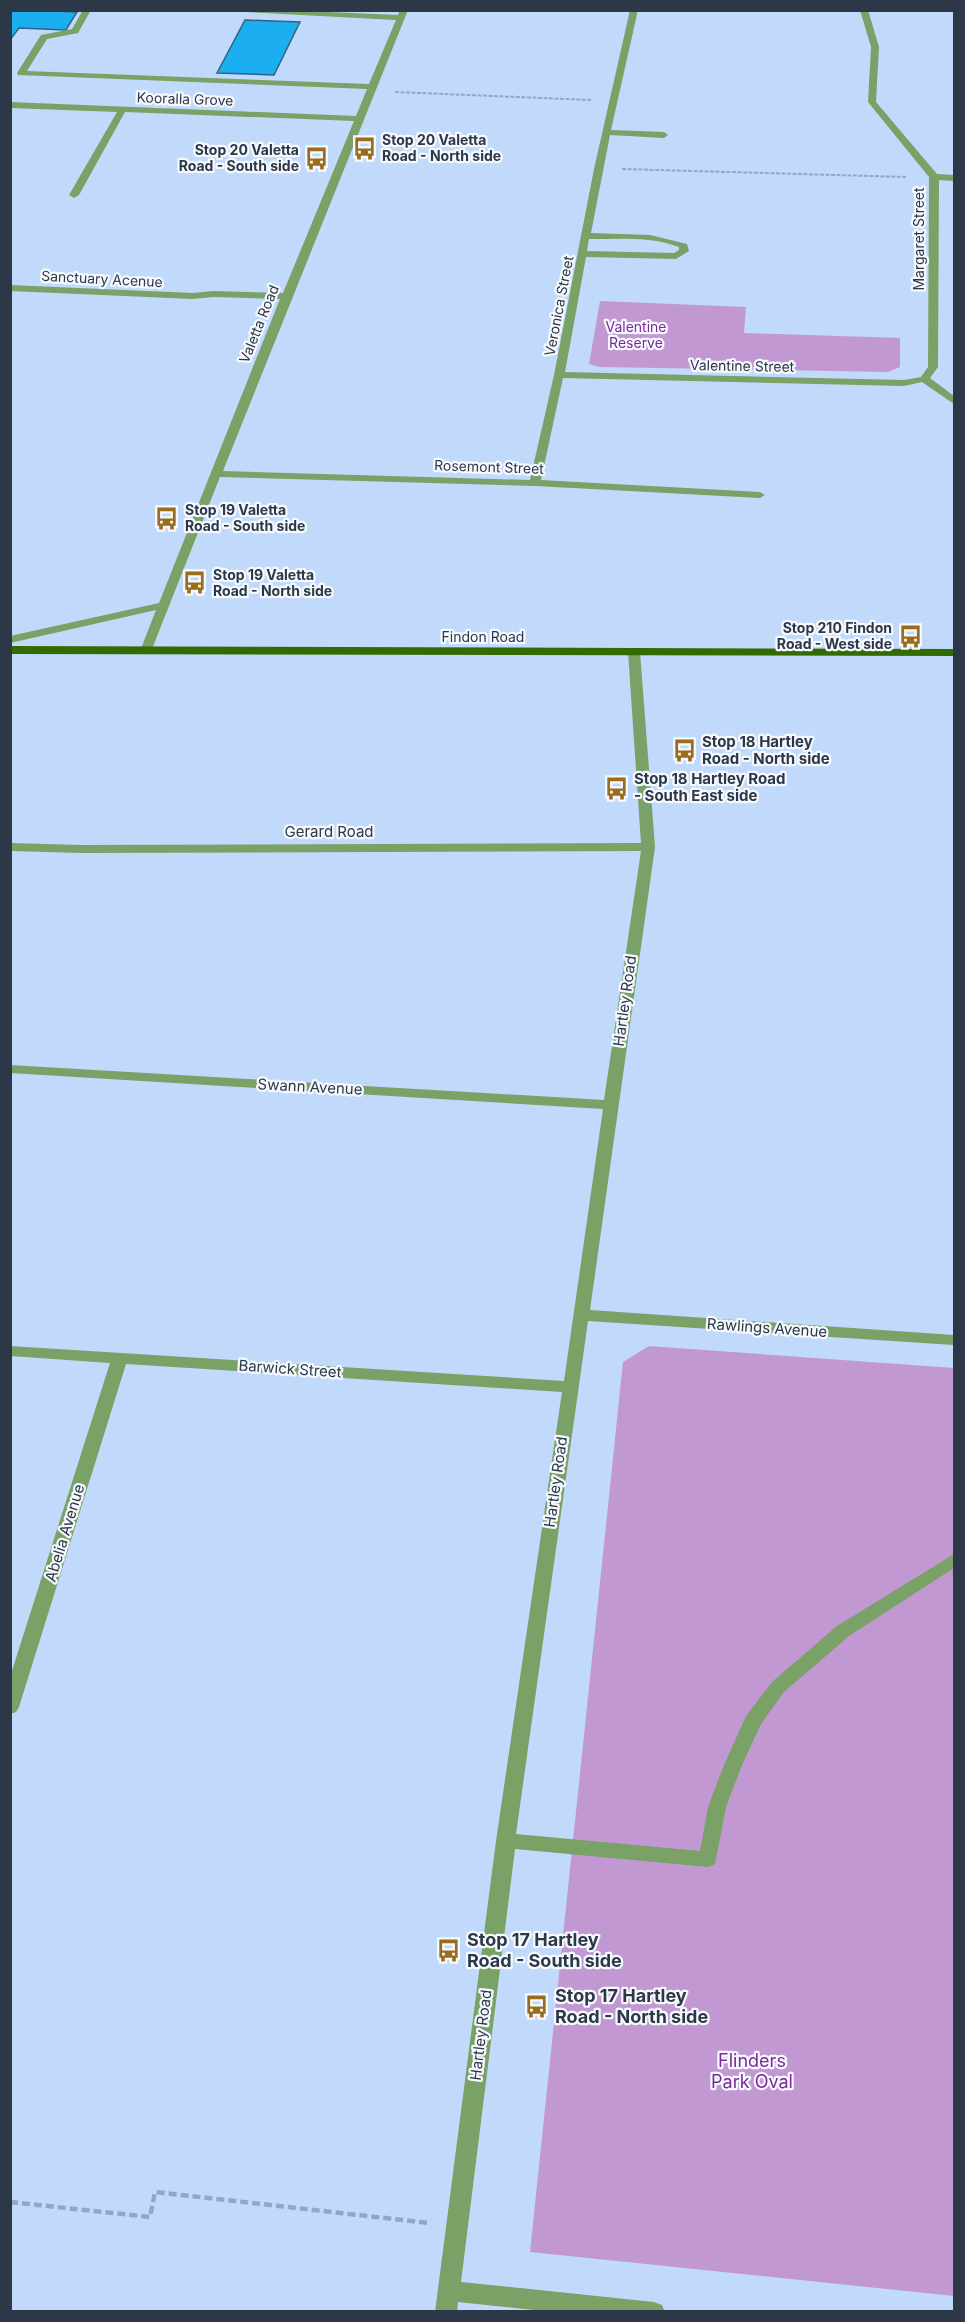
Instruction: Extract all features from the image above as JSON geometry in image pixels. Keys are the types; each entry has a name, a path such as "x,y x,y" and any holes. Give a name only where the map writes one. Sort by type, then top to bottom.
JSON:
{"main road":[{"name":"Findon Road","path":"10,650 954,653"}],"street":[{"path":"87,10 75,31 44,37 21,73 371,89"},
{"path":"212,10 402,14"},
{"name":"Veronica Street","path":"535,483 587,236 598,168 634,10"},
{"name":"Margaret Street","path":"864,10 875,47 872,102 934,177 933,367 924,379"},
{"name":"Valetta Road","path":"146,651 286,296 402,14"},
{"name":"Kooralla Grove","path":"10,105 359,119"},
{"path":"74,195 122,110"},
{"path":"607,132 664,135"},
{"path":"934,177 954,178"},
{"path":"583,254 675,256 684,251 684,246 677,242 587,236"},
{"name":"Sanctuary Acenue","path":"10,288 193,296 213,294 286,296"},
{"name":"Sanctuary Acenue","path":"193,296 228,303 282,307"},
{"name":"Valentine Street","path":"559,375 904,383 924,379"},
{"path":"924,379 954,401"},
{"name":"Rosemont Street","path":"217,474 535,483 759,495"},
{"path":"10,640 164,605"},
{"name":"Hartley Road","path":"447,2301 506,1840 609,1105 648,847 634,652"},
{"name":"Gerard Road","path":"10,847 117,849 648,847"},
{"name":"Swann Avenue","path":"10,1069 609,1105"},
{"name":"Rawlings Avenue","path":"580,1315 954,1340"},
{"name":"Barwick Street","path":"10,1351 570,1387"},
{"name":"Abelia Avenue","path":"10,1707 120,1358"},
{"path":"506,1840 708,1859 717,1807 733,1765 753,1722 778,1687 843,1631 954,1561"},
{"path":"447,2301 654,2312"}],"path":[{"path":"371,89 595,100"},
{"path":"598,168 934,177"},
{"path":"10,2202 150,2217 155,2193 457,2227"}],"green space":[{"name":"Valentine Reserve","path":"600,301 746,307 744,333 900,338 900,367 888,372 599,367 589,364"},
{"name":"Flinders Park Oval","path":"649,1346 954,1368 954,2296 530,2252 623,1362"}],"building":[{"path":"10,10 77,12 66,30 19,28 10,40"},
{"path":"245,20 300,22 274,75 217,73"}],"place":[{"name":"Stop 20 Valetta Road - North side","path":"364,148"},
{"name":"Stop 20 Valetta Road - South side","path":"317,158"},
{"name":"Stop 19 Valetta Road - South side","path":"167,518"},
{"name":"Stop 19 Valetta Road - North side","path":"195,583"},
{"name":"Stop 210 Findon Road - West side","path":"910,636"},
{"name":"Stop 18 Hartley Road - North side","path":"684,751"},
{"name":"Stop 18 Hartley Road - South East side","path":"616,788"},
{"name":"Stop 17 Hartley Road - South side","path":"449,1950"},
{"name":"Stop 17 Hartley Road - North side","path":"537,2006"}]}
